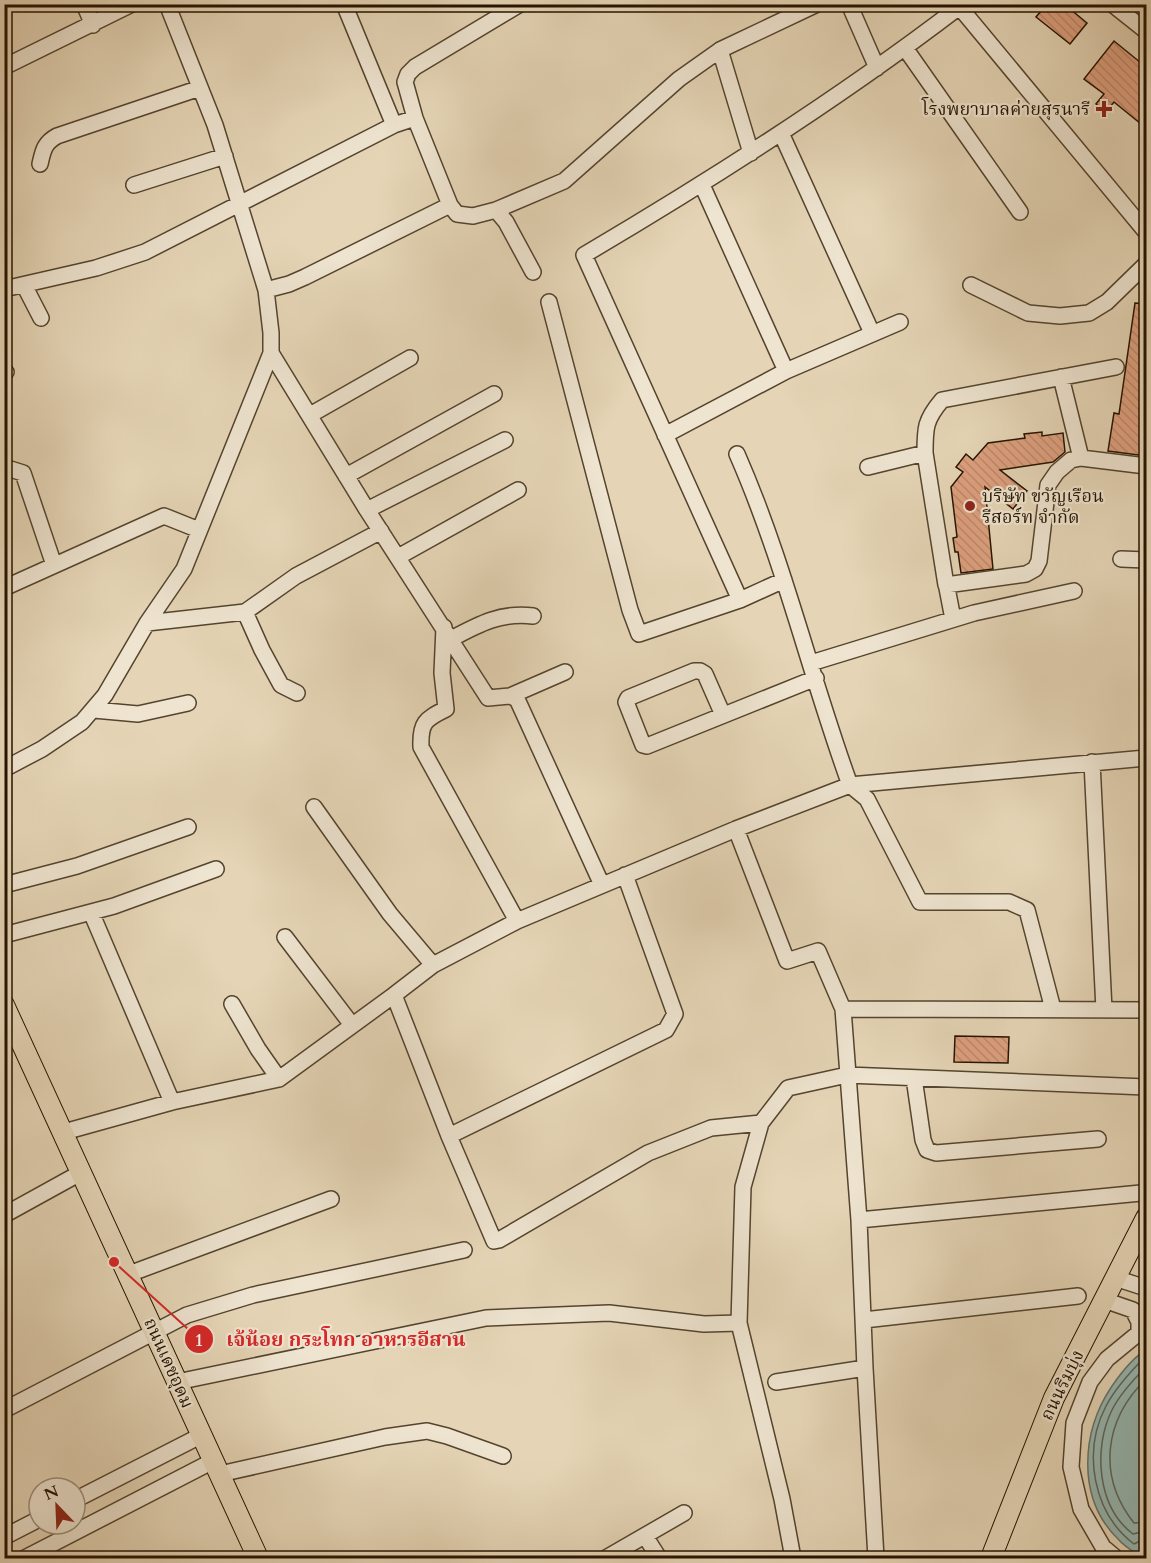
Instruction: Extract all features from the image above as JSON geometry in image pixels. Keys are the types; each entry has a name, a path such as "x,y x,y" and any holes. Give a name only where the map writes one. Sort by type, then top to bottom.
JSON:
{"main road":[{"name":"ถนนเดชอุดม","path":"4,1005 258,1558"},
{"name":"ถนนริมบุ่ง","path":"992,1558 1054,1398 1146,1218"}],"street":[{"path":"84,4 93,25"},
{"path":"4,67 132,4"},
{"path":"4,769 42,749 82,722 94,710 147,623 184,569 271,353 266,290 225,156 167,4"},
{"path":"344,4 394,125"},
{"path":"520,4 415,67 408,74 405,82 415,118 450,205 457,214 473,216 496,210 564,181 679,79 720,50 817,4"},
{"path":"849,4 877,68"},
{"path":"1112,4 1146,31"},
{"path":"740,600 584,255 751,153 877,68 958,6 1146,232"},
{"path":"905,48 1020,213"},
{"path":"720,50 751,153"},
{"path":"40,164 47,142 57,136 200,88"},
{"path":"4,289 96,268 145,252 394,125 415,118"},
{"path":"781,133 872,333"},
{"path":"134,185 225,156"},
{"path":"702,185 786,372"},
{"path":"266,290 305,277 450,205"},
{"path":"496,210 506,222 533,272"},
{"path":"971,285 1028,313 1060,316 1089,313 1107,302 1146,264"},
{"path":"24,285 41,318"},
{"path":"549,302 630,610 639,634 740,600 784,580"},
{"path":"665,435 786,372 900,322"},
{"path":"271,353 367,510 448,633 488,699 510,696 565,672"},
{"path":"310,415 410,358"},
{"path":"953,619 925,453 925,428 929,415 942,400 1116,367"},
{"path":"1061,377 1081,458"},
{"path":"346,476 494,394"},
{"path":"367,510 505,440"},
{"path":"868,467 925,453"},
{"path":"737,454 752,488 784,580 850,785 867,799 920,902 1009,902 1027,910 1053,1009"},
{"path":"946,587 1026,574 1035,569 1039,561 1048,485 1057,472 1071,460 1081,458 1146,466"},
{"path":"4,467 23,473 54,565"},
{"path":"398,557 518,489"},
{"path":"4,588 164,516 199,530"},
{"path":"147,623 245,612 296,576 381,531"},
{"path":"1121,559 1146,560"},
{"path":"811,663 953,619 1074,591"},
{"path":"245,612 281,685 297,693"},
{"path":"448,633 492,619 518,614 533,616"},
{"path":"448,633 442,673 446,709 428,717 421,732 421,747 517,921"},
{"path":"723,715 705,674 700,671 683,675 628,698 626,702 643,745 648,746 816,678"},
{"path":"510,696 517,699 602,885"},
{"path":"94,710 138,714 188,703"},
{"path":"64,1132 172,1102 279,1079 433,965 517,921 736,829 850,785 1146,758"},
{"path":"1092,762 1104,1010"},
{"path":"314,807 390,914 433,965"},
{"path":"4,885 77,866 188,827"},
{"path":"736,829 787,961 818,951 843,1009 859,1220 876,1558"},
{"path":"4,935 114,906 216,869"},
{"path":"449,1136 666,1030 675,1014 626,875"},
{"path":"92,912 172,1102"},
{"path":"285,937 352,1025"},
{"path":"394,995 449,1136 494,1240 499,1240 648,1153 711,1128 761,1123"},
{"path":"232,1004 258,1049 279,1079"},
{"path":"843,1009 1146,1010"},
{"path":"793,1558 782,1499 739,1323 743,1187 761,1123 788,1088 848,1075 1146,1087"},
{"path":"914,1077 923,1140 927,1150 936,1153 1098,1139"},
{"path":"4,1215 82,1172"},
{"path":"859,1220 1141,1193"},
{"path":"129,1274 332,1199"},
{"path":"4,1410 188,1315 253,1295 465,1250"},
{"path":"1115,1278 1146,1288"},
{"path":"864,1320 1078,1296"},
{"path":"1104,1300 1133,1310 1143,1329 1107,1359 1090,1382 1074,1423 1071,1467 1081,1509 1103,1547 1116,1558"},
{"path":"177,1382 486,1318 609,1313 704,1324 739,1323"},
{"path":"776,1382 865,1368"},
{"path":"25,1558 217,1467 427,1431 503,1456"},
{"path":"87,1494 201,1435"},
{"path":"606,1558 684,1513"},
{"path":"4,1537 27,1525"},
{"path":"645,1536 659,1558"}],"water":[{"path":"1146,1350 1146,1541 1137,1554 1121,1542 1105,1523 1095,1505 1088,1465 1089,1444 1102,1404 1123,1371"}],"building":[{"path":"1047,4 1064,4 1087,23 1070,44 1036,17"},
{"path":"1114,41 1146,67 1146,117 1141,124 1114,102 1106,112 1096,104 1104,94 1084,79"},
{"path":"1135,303 1146,304 1146,456 1108,451 1114,413 1119,414"},
{"name":"บริษัท ขวัญเรือน รีสอร์ท จำกัด","path":"1042,432 1042,436 1063,433 1065,452 1053,462 1000,470 1027,491 1013,509 985,487 993,569 961,573 953,538 957,537 951,487 963,472 956,467 966,454 973,460 988,443 1025,438 1024,434"},
{"path":"955,1036 1009,1037 1008,1063 954,1062"}],"place":[{"name":"โรงพยาบาลค่ายสุรนารี","path":"1104,109"},
{"name":"บริษัท ขวัญเรือน รีสอร์ท จำกัด","path":"970,506"},
{"name":"เจ้น้อย กระโทก อาหารอีสาน","path":"114,1262"}]}
